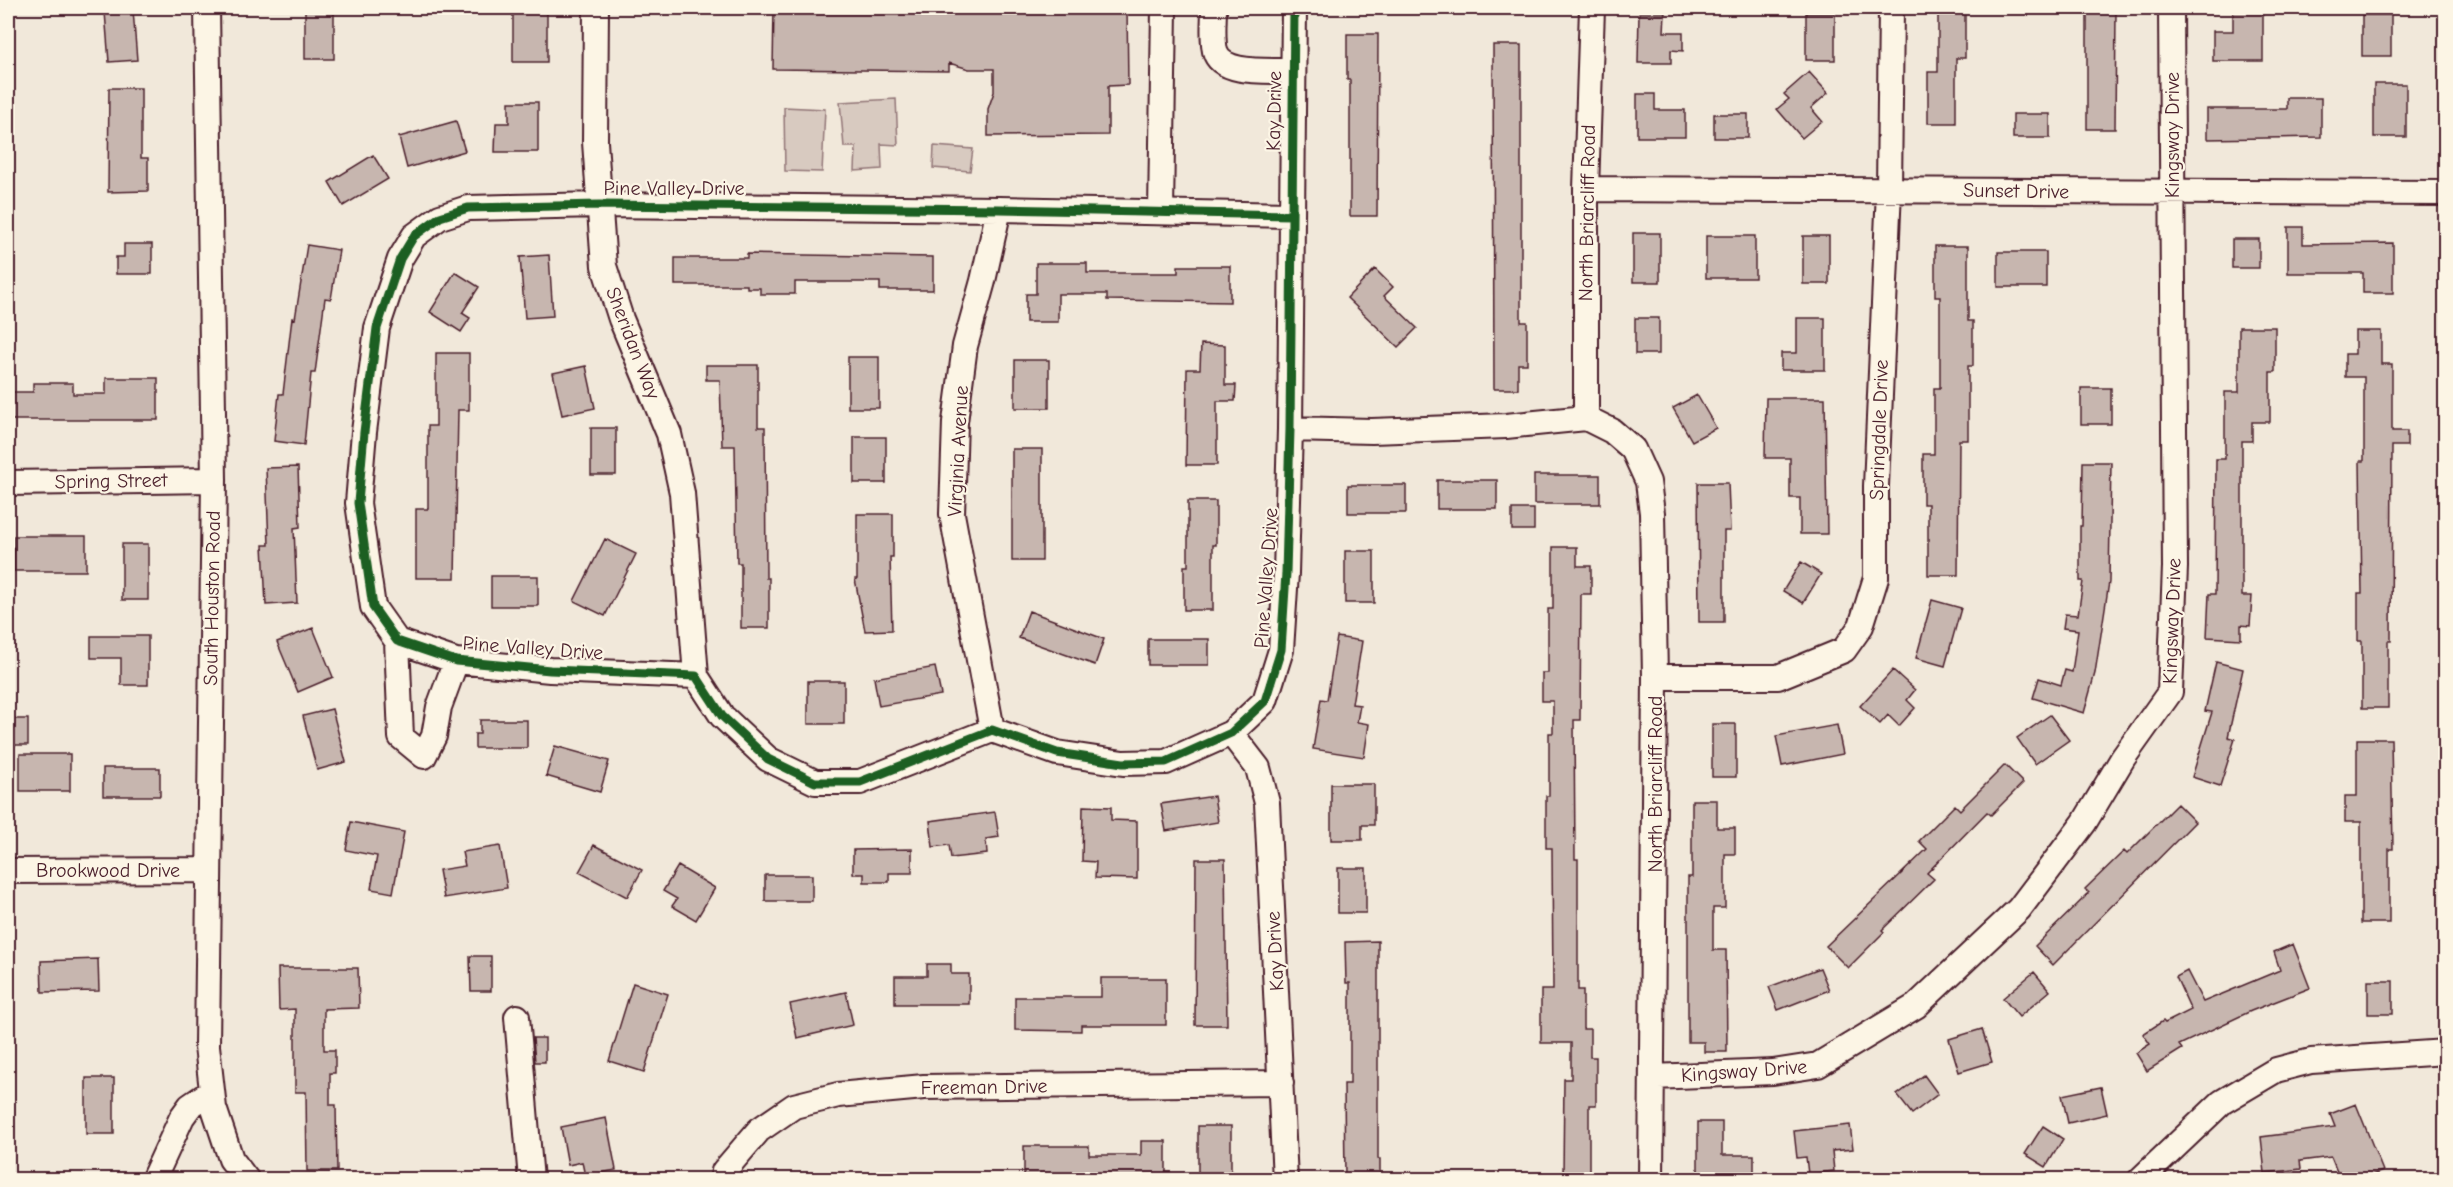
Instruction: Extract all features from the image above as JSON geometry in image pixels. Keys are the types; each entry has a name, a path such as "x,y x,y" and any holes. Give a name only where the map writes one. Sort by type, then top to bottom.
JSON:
{"street":[{"name":"South Houston Road","path":"207,8 214,480 207,1046 214,1108 231,1159 247,1179"},
{"name":"Sheridan Way","path":"596,8 595,142 604,266 621,319 669,434 682,493 696,676"},
{"path":"1161,212 1164,8"},
{"path":"1214,8 1215,53 1225,65 1242,70 1293,70"},
{"name":"Kay Drive","path":"1291,214 1294,8"},
{"name":"North Briarcliff Road","path":"1592,8 1586,189 1586,418 1612,431 1633,449 1648,482 1652,513 1655,676 1653,1077 1650,1179"},
{"name":"Springdale Drive","path":"1655,676 1778,676 1844,650 1861,626 1875,578 1876,486 1889,190 1891,8"},
{"name":"Kingsway Drive","path":"1653,1077 1773,1072 1818,1065 1916,1006 2019,909 2084,823 2123,758 2170,692 2175,567 2172,8"},
{"name":"Sunset Drive","path":"1586,189 2445,193"},
{"name":"Pine Valley Drive","path":"696,676 550,670 456,661 397,641 374,608 358,503 377,328 400,259 414,236 440,217 468,208 599,205 1291,214 1290,429 1286,573 1281,650 1265,700 1231,733 1166,762 1123,763 1057,753 992,730"},
{"name":"Virginia Avenue","path":"992,730 952,514 955,422 965,346 983,282 999,209"},
{"path":"1290,429 1372,431 1506,426 1586,418"},
{"name":"Spring Street","path":"8,483 214,480"},
{"path":"397,641 401,737 424,756 434,736 439,707 456,661"},
{"path":"696,676 722,716 768,759 815,782 860,782 992,730"},
{"name":"Kay Drive","path":"1231,733 1258,768 1267,803 1285,1179"},
{"name":"Brookwood Drive","path":"8,871 208,870"},
{"path":"517,1017 531,1179"},
{"path":"2140,1179 2222,1102 2276,1070 2311,1061 2445,1052"},
{"name":"Freeman Drive","path":"722,1179 724,1171 759,1130 794,1106 838,1095 924,1087 1281,1083"},
{"path":"153,1179 182,1117 190,1106 212,1091"}],"shaded area":[{"path":"896,99 898,145 881,144 882,169 855,171 856,147 844,147 840,102"},
{"path":"784,107 825,109 822,172 785,171"},
{"path":"934,146 973,149 970,171 933,168"}],"building":[{"path":"305,8 334,8 334,59 305,59"},
{"path":"513,8 547,8 547,62 513,62"},
{"path":"774,8 1127,8 1128,85 1108,86 1108,135 988,136 988,109 994,92 994,69 969,69 949,63 949,71 773,69"},
{"path":"1938,8 1965,8 1965,58 1956,58 1956,123 1928,123 1928,72 1938,72"},
{"path":"2087,8 2116,8 2115,129 2087,129"},
{"path":"2233,8 2263,8 2263,61 2213,61 2213,31 2233,31"},
{"path":"133,10 137,60 109,62 105,12"},
{"path":"1639,13 1665,13 1664,32 1683,32 1683,51 1671,50 1671,63 1638,63"},
{"path":"1806,13 1835,13 1835,60 1806,60"},
{"path":"2362,15 2391,15 2391,56 2362,56"},
{"path":"1347,34 1378,34 1377,216 1350,216 1350,80 1347,80"},
{"path":"1493,45 1521,45 1521,322 1527,322 1527,364 1518,364 1518,389 1494,389"},
{"path":"1809,72 1828,93 1811,108 1822,121 1802,138 1777,109 1789,99 1784,94"},
{"path":"2374,84 2406,84 2406,137 2374,137"},
{"path":"109,88 141,88 141,158 148,158 148,191 108,192"},
{"path":"1637,94 1655,94 1655,110 1685,110 1685,137 1637,137"},
{"path":"2287,98 2321,98 2321,137 2207,139 2207,109 2287,109"},
{"path":"509,102 538,102 538,152 495,152 496,123 509,123"},
{"path":"1714,114 1748,114 1748,138 1714,138"},
{"path":"2013,114 2050,114 2050,138 2013,138"},
{"path":"456,121 465,151 407,168 399,137"},
{"path":"373,155 388,179 343,206 329,182"},
{"path":"2288,227 2303,227 2303,244 2393,243 2393,293 2363,293 2363,273 2288,273"},
{"path":"1633,233 1660,233 1660,282 1633,282"},
{"path":"1706,236 1755,236 1755,278 1706,278"},
{"path":"1803,236 1829,236 1829,284 1803,284"},
{"path":"2232,239 2259,239 2259,268 2232,268"},
{"path":"124,244 152,244 152,274 116,274 116,257 124,257"},
{"path":"307,245 339,250 331,299 325,298 315,373 311,373 304,445 274,441 279,394 283,394 292,318 295,319"},
{"path":"1935,246 1968,246 1968,321 1973,321 1973,366 1968,366 1968,440 1959,440 1958,575 1928,575 1928,504 1923,504 1923,454 1934,454 1934,388 1940,388 1940,297 1935,297"},
{"path":"1998,252 2046,252 2046,287 1998,287"},
{"path":"747,254 933,257 933,290 880,290 880,282 795,282 795,294 760,294 760,288 747,288 747,285 675,285 675,258 747,258"},
{"path":"549,255 553,316 525,318 520,257"},
{"path":"1036,263 1087,263 1087,273 1178,273 1178,266 1230,266 1230,302 1107,300 1107,294 1058,294 1058,322 1026,322 1026,294 1036,294"},
{"path":"1375,269 1393,287 1384,296 1417,328 1398,347 1347,298"},
{"path":"455,272 479,287 462,313 470,318 461,332 430,312"},
{"path":"1635,318 1659,318 1659,354 1635,354"},
{"path":"1797,318 1825,318 1825,370 1781,370 1781,353 1797,353"},
{"path":"2239,327 2275,327 2275,372 2270,372 2270,422 2252,422 2252,441 2242,441 2242,596 2252,596 2250,626 2241,625 2241,639 2207,637 2209,594 2215,594 2216,459 2225,459 2225,392 2239,392"},
{"path":"2355,331 2381,331 2381,364 2392,364 2392,431 2407,431 2407,446 2392,446 2391,641 2388,641 2388,708 2362,708 2362,641 2358,641 2358,593 2362,593 2360,461 2364,461 2364,377 2345,377 2345,354 2355,354"},
{"path":"1201,344 1225,345 1225,385 1236,385 1235,401 1217,401 1217,465 1186,465 1187,369 1200,369"},
{"path":"436,353 469,353 469,410 458,410 455,578 416,578 416,509 428,509 428,426 436,426"},
{"path":"848,357 879,357 879,408 848,408"},
{"path":"1015,360 1049,360 1049,408 1015,408"},
{"path":"706,365 758,365 758,427 765,427 766,578 769,578 769,628 741,628 741,563 737,563 735,446 722,446 720,380 706,380"},
{"path":"586,366 595,408 562,415 553,373"},
{"path":"106,378 158,378 158,420 8,420 8,392 33,392 33,383 73,383 73,394 106,394"},
{"path":"2081,388 2111,388 2111,424 2081,424"},
{"path":"1697,395 1716,428 1692,441 1673,408"},
{"path":"1766,398 1825,398 1827,534 1800,534 1800,498 1790,498 1790,458 1765,458"},
{"path":"591,428 616,428 616,475 591,475"},
{"path":"854,437 886,437 886,483 854,483"},
{"path":"1012,449 1042,449 1042,561 1012,561"},
{"path":"2083,462 2111,462 2109,582 2095,673 2084,713 2033,698 2039,678 2061,685 2065,670 2072,672 2078,630 2063,628 2065,614 2078,615 2083,581 2080,581 2080,526 2082,526"},
{"path":"298,467 300,527 294,528 297,603 266,605 263,545 269,545 266,468"},
{"path":"1534,475 1600,475 1600,504 1534,504"},
{"path":"1437,480 1497,480 1497,509 1437,509"},
{"path":"1698,483 1728,483 1730,531 1724,531 1724,622 1699,622"},
{"path":"1348,485 1406,485 1406,513 1348,513"},
{"path":"1188,501 1216,501 1213,610 1184,610 1184,566 1188,566"},
{"path":"1512,509 1534,509 1534,530 1512,530"},
{"path":"857,514 893,514 893,557 890,557 892,630 865,631 855,579 857,579"},
{"path":"14,536 86,536 86,571 14,571"},
{"path":"605,539 636,554 605,616 574,601"},
{"path":"122,544 148,544 148,600 122,600"},
{"path":"1553,547 1577,547 1577,566 1591,566 1591,594 1581,594 1580,720 1574,720 1575,859 1578,859 1578,990 1583,990 1583,1029 1590,1029 1590,1057 1596,1057 1596,1105 1589,1105 1589,1178 1563,1177 1564,1079 1571,1079 1571,1043 1541,1043 1541,990 1553,990 1552,848 1546,848 1546,796 1549,796 1549,733 1553,733 1553,701 1542,701 1542,673 1548,673 1548,609 1553,609"},
{"path":"1345,551 1374,551 1374,603 1345,603"},
{"path":"1801,562 1821,574 1803,603 1783,591"},
{"path":"491,576 538,576 538,606 491,606"},
{"path":"1932,600 1961,608 1945,666 1916,658"},
{"path":"1029,611 1104,639 1095,665 1019,638"},
{"path":"313,628 333,677 298,692 277,642"},
{"path":"91,636 148,636 148,685 121,685 121,658 91,658"},
{"path":"1337,637 1362,641 1352,704 1360,705 1357,722 1369,724 1364,757 1313,749 1321,699 1327,700"},
{"path":"1148,639 1209,639 1209,665 1148,665"},
{"path":"2216,662 2243,669 2228,737 2235,739 2220,786 2192,777 2212,712 2205,711"},
{"path":"935,667 941,695 879,706 874,678"},
{"path":"1893,670 1915,690 1907,700 1915,708 1899,726 1888,715 1880,724 1860,706"},
{"path":"808,681 844,681 844,724 808,724"},
{"path":"332,709 346,762 317,770 303,716"},
{"path":"2050,715 2069,740 2035,764 2017,738"},
{"path":"12,719 28,719 28,745 12,745"},
{"path":"480,720 527,720 527,748 475,748 475,734 480,734"},
{"path":"1712,724 1736,724 1736,777 1712,777"},
{"path":"1837,725 1843,754 1782,766 1776,736"},
{"path":"2357,739 2391,739 2393,849 2389,849 2389,923 2361,923 2361,822 2345,822 2345,796 2357,796"},
{"path":"555,746 609,761 600,792 546,776"},
{"path":"20,754 70,754 70,791 20,791"},
{"path":"2005,765 2023,783 1991,815 1987,812 1927,873 1934,879 1882,930 1884,932 1848,968 1826,946 1927,849 1919,841 1955,805 1960,810"},
{"path":"103,768 160,768 160,796 103,796"},
{"path":"1331,784 1374,784 1374,825 1362,825 1362,840 1331,840"},
{"path":"1214,796 1218,822 1166,831 1161,804"},
{"path":"1692,800 1717,800 1717,828 1735,828 1735,854 1725,854 1725,908 1713,908 1713,950 1726,950 1727,1052 1704,1052 1704,1042 1688,1042 1688,877 1692,877"},
{"path":"2177,804 2195,822 2053,965 2035,946 2089,893 2085,889 2124,851 2127,854"},
{"path":"1083,806 1111,807 1111,820 1137,821 1137,879 1095,878 1096,862 1082,861"},
{"path":"995,812 999,837 986,839 987,854 951,858 949,845 933,847 930,821"},
{"path":"351,822 404,832 393,893 371,889 377,856 346,850"},
{"path":"594,845 642,870 627,897 579,872"},
{"path":"500,846 507,888 444,898 439,870 465,866 462,852"},
{"path":"912,849 912,873 889,873 889,882 864,882 864,874 853,874 853,850"},
{"path":"1196,859 1225,859 1227,1025 1195,1025"},
{"path":"678,866 715,888 696,920 672,906 677,899 663,891"},
{"path":"1338,868 1366,868 1366,913 1338,913"},
{"path":"765,875 812,875 812,901 765,901"},
{"path":"1378,941 1378,1159 1380,1159 1380,1179 1345,1179 1344,1084 1350,1084 1350,983 1346,983 1345,942"},
{"path":"2293,944 2310,988 2251,1011 2179,1045 2182,1049 2147,1071 2136,1053 2150,1044 2143,1034 2163,1021 2165,1023 2191,1010 2176,977 2187,971 2203,1002 2280,970 2274,952"},
{"path":"470,956 491,956 491,991 471,991"},
{"path":"98,959 99,991 42,992 41,961"},
{"path":"927,964 951,964 951,974 969,974 969,1004 895,1004 895,976 927,976"},
{"path":"278,968 358,968 359,1008 324,1009 324,1050 335,1050 335,1073 330,1073 330,1105 336,1105 337,1171 307,1171 306,1092 295,1092 295,1009 279,1010"},
{"path":"1820,968 1829,990 1778,1010 1769,987"},
{"path":"2034,972 2050,991 2019,1017 2003,998"},
{"path":"1101,978 1166,978 1166,1025 1081,1025 1081,1031 1015,1030 1015,997 1101,997"},
{"path":"2368,981 2393,981 2393,1014 2368,1014"},
{"path":"633,983 668,994 644,1072 609,1061"},
{"path":"846,992 853,1025 797,1038 790,1004"},
{"path":"1982,1029 1992,1062 1959,1072 1949,1039"},
{"path":"533,1038 545,1038 545,1062 535,1062"},
{"path":"1924,1075 1938,1094 1912,1114 1897,1095"},
{"path":"86,1078 114,1078 114,1134 86,1134"},
{"path":"2101,1087 2107,1114 2068,1123 2062,1095"},
{"path":"2356,1104 2383,1171 2361,1179 2340,1179 2331,1157 2300,1161 2301,1169 2265,1173 2261,1137 2335,1127 2330,1114"},
{"path":"606,1118 616,1170 585,1176 582,1162 568,1165 561,1127"},
{"path":"1698,1122 1722,1122 1722,1155 1754,1155 1754,1179 1698,1179"},
{"path":"1850,1125 1853,1149 1832,1151 1834,1171 1808,1174 1806,1157 1797,1158 1794,1131"},
{"path":"1198,1126 1231,1126 1231,1179 1198,1179"},
{"path":"2043,1126 2063,1139 2046,1167 2025,1154"},
{"path":"1141,1141 1166,1141 1166,1179 1024,1176 1024,1146 1089,1146 1089,1155 1141,1155"}],"cycle path":[{"path":"1291,215 599,205 468,208 440,217 414,236 400,259 377,328 358,503 373,607 397,641 456,661 550,670 696,676 722,716 768,759 815,782 860,782 992,730 1057,753 1123,763 1166,762 1231,733 1265,701 1281,650 1286,573 1290,429 1294,8"}]}
